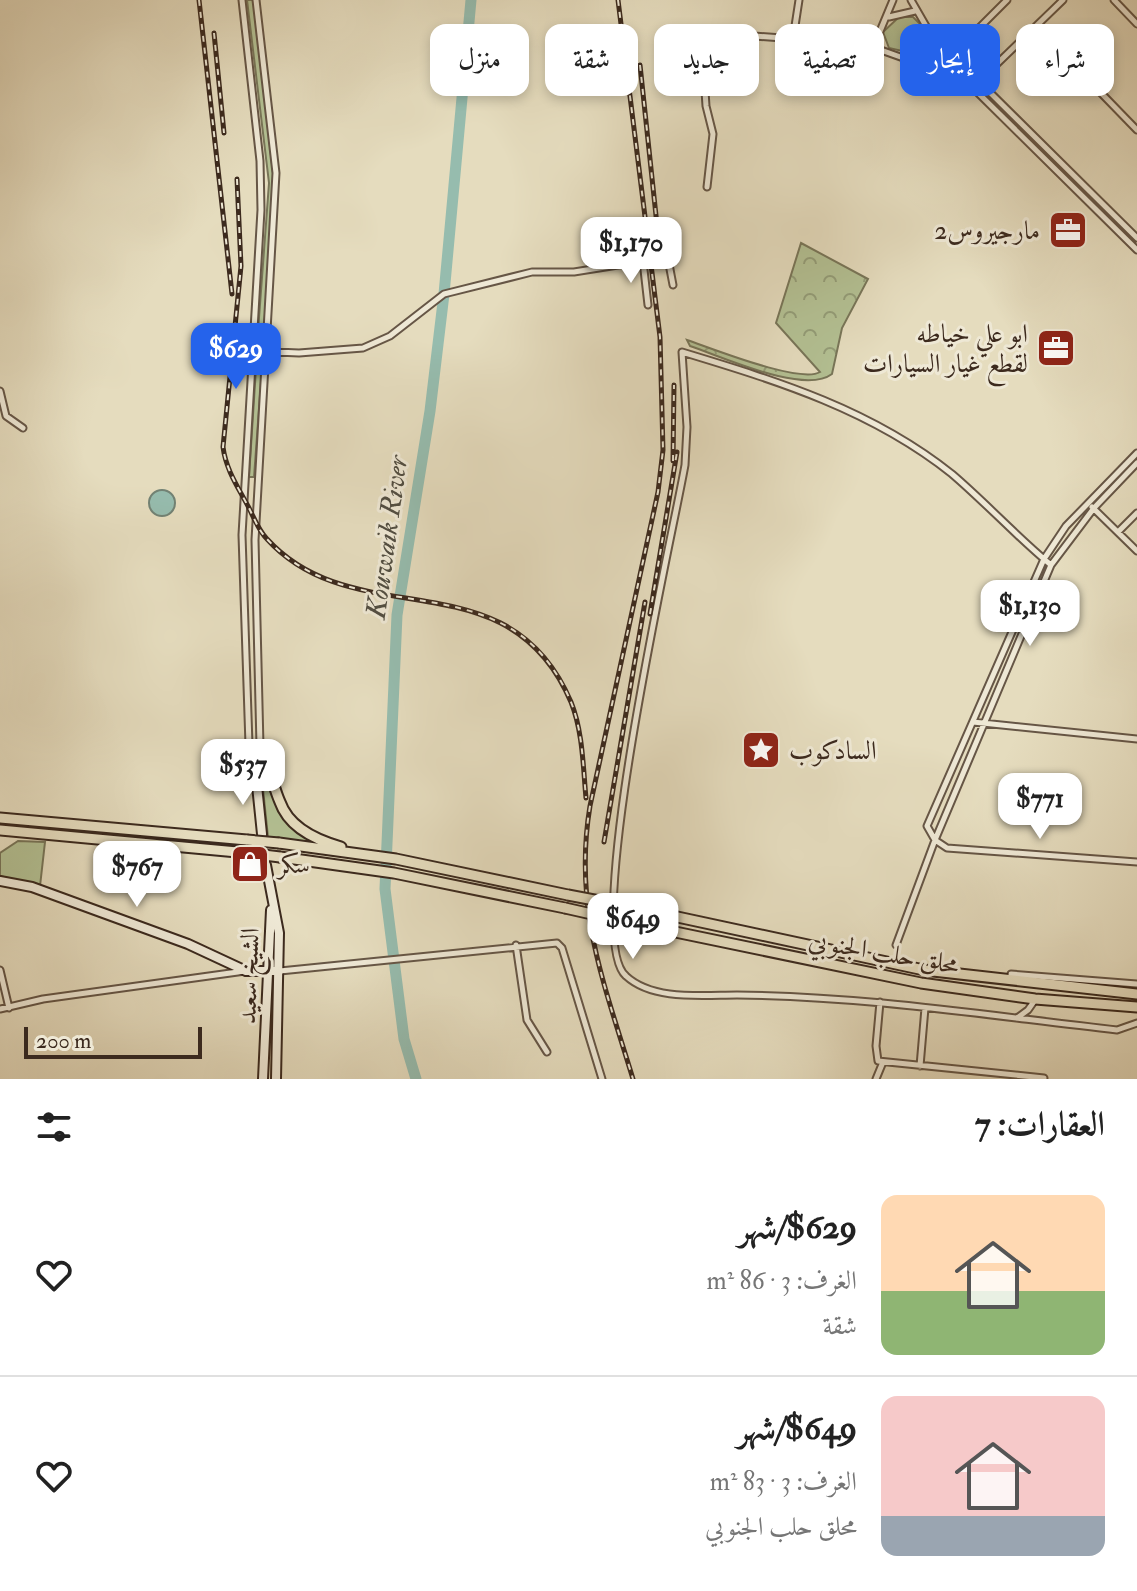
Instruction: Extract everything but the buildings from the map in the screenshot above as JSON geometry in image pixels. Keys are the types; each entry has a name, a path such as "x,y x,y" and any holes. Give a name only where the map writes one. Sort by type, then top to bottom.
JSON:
{"highway":[{"path":"260,754 273,772 280,804 288,818 320,841 371,856"},
{"path":"0,818 279,843 396,859 924,970 1137,994"},
{"name":"محلق حلب الجنوبي","path":"0,830 248,853 369,869 921,983 1035,999 1137,1007"}],"main road":[{"path":"256,776 262,834"},
{"path":"266,865 271,905"},
{"path":"0,881 32,887 188,944 246,971 279,971"},
{"name":"الشيخ سعيد","path":"271,905 279,933 276,1079"},
{"name":"الشيخ سعيد","path":"263,1079 271,905"}],"street":[{"path":"242,0 260,161 261,210 242,535 249,745 256,776"},
{"path":"256,0 276,173 255,540 260,754 256,776"},
{"path":"795,24 799,0"},
{"path":"884,25 893,0"},
{"path":"911,0 924,24"},
{"path":"983,24 1007,0"},
{"path":"1038,24 1063,0"},
{"path":"1114,0 1137,24"},
{"path":"888,17 915,11"},
{"path":"707,187 713,134 706,106 701,32 775,38"},
{"path":"1000,61 1016,46"},
{"path":"984,96 1137,250"},
{"path":"997,96 1137,238"},
{"path":"1104,96 1137,130"},
{"path":"253,351 299,353 363,348 390,336 444,294 532,272 574,272 643,261 669,264 673,285"},
{"path":"643,261 648,305"},
{"path":"1051,565 951,473 855,411 791,386 682,352 687,427 685,465 638,707 612,882 612,934 616,961 623,975 656,991 880,1002 1117,1030 1137,1023"},
{"path":"0,391 6,416 23,428"},
{"path":"1137,453 1088,503 1044,559 929,820 928,830 935,840 954,849 1137,862"},
{"path":"896,945 982,723 1051,565 1094,508 1137,463"},
{"path":"1088,503 1137,551"},
{"path":"1118,532 1137,513"},
{"path":"1005,648 1013,652"},
{"path":"973,722 1137,739"},
{"path":"279,971 557,943 562,948 602,1079"},
{"path":"516,945 527,1020 547,1052"},
{"path":"0,970 9,1008"},
{"path":"0,1009 43,999 246,971"},
{"path":"1011,974 1137,984"},
{"path":"1016,1018 1028,1010 1035,999"},
{"path":"880,1002 876,1054 883,1062 1044,1078"},
{"path":"920,1066 925,1008"},
{"path":"876,1079 883,1062"}],"green space":[{"path":"247,0 254,0 274,183 263,345 257,345 269,183"},
{"path":"899,17 913,17 920,24 900,24 900,50 889,48 884,31"},
{"path":"801,243 868,279 842,328 832,374 803,380 783,377 690,346 687,340 775,369 794,373 820,372 776,323"},
{"path":"257,353 263,354 254,477 249,477"},
{"path":"265,778 285,817 318,845 268,837 262,779"},
{"path":"18,841 45,842 40,886 0,876 0,853"}],"shaded area":[{"path":"162,490 171,494 175,503 171,512 162,516 153,512 149,503 153,494"}],"waterway":[{"name":"Kouwaik River","path":"416,1079 404,1039 385,889 397,615 430,411 471,0"}],"railway":[{"path":"199,0 232,294"},
{"path":"618,0 660,337 663,450 658,492 590,806 585,878 594,945 633,1079"},
{"path":"214,33 224,133"},
{"path":"640,65 657,225"},
{"path":"237,179 241,266 223,447 230,471 259,528 267,539 303,568 343,585 471,611 509,628 544,657 571,702 580,737 586,798"},
{"path":"673,461 674,385"},
{"path":"650,614 677,452"},
{"path":"604,842 645,602"}],"place":[{"name":"مارجيروس2","path":"1068,230"},
{"name":"ابو علي خياطه لقطع غيار السيارات","path":"1056,348"},
{"name":"السادكوب","path":"761,750"},
{"name":"سكر","path":"250,864"}]}
